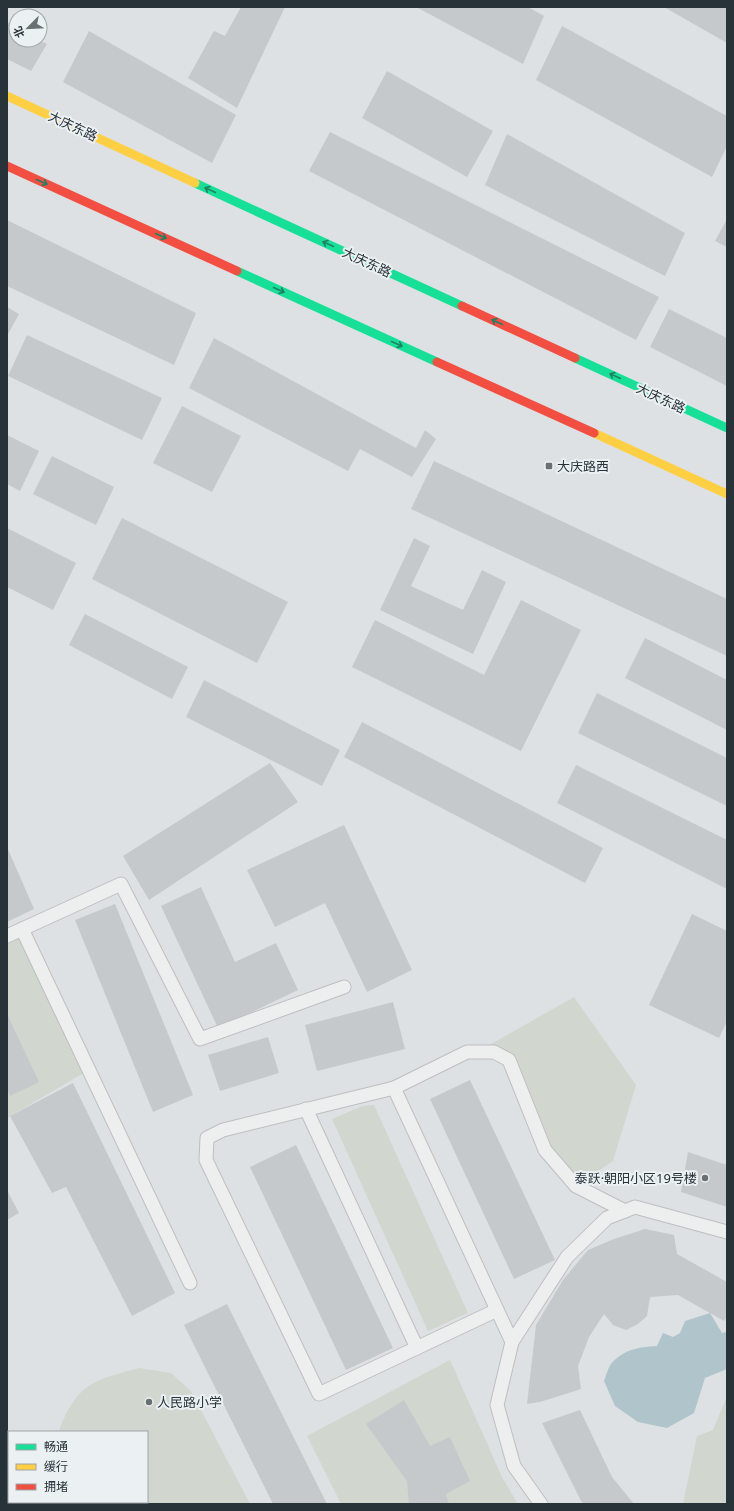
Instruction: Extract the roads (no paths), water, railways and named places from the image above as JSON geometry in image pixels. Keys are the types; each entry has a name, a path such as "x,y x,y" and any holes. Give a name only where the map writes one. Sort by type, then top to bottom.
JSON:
{"main road":[{"name":"大庆东路","path":"7,96 727,428"},
{"path":"7,166 727,494"}],"lane":[{"path":"7,936 121,884 200,1039 344,987"},
{"path":"22,929 190,1283"},
{"path":"497,1310 319,1394 206,1160 207,1138 223,1130 394,1088 467,1052 494,1052 509,1060 545,1150 576,1186 625,1211"},
{"path":"394,1088 512,1342"},
{"path":"306,1109 417,1348"},
{"path":"541,1504 514,1466 497,1405 512,1342 567,1257 607,1218 635,1207 727,1232"}],"water":[{"path":"710,1313 722,1333 727,1332 727,1369 705,1378 694,1413 667,1428 638,1422 615,1406 604,1381 611,1364 616,1359 632,1350 657,1346 663,1333 673,1337 680,1333 685,1321"}],"place":[{"name":"大庆路西","path":"549,466"},
{"name":"泰跃·朝阳小区19号楼","path":"705,1178"},
{"name":"人民路小学","path":"149,1402"}]}
